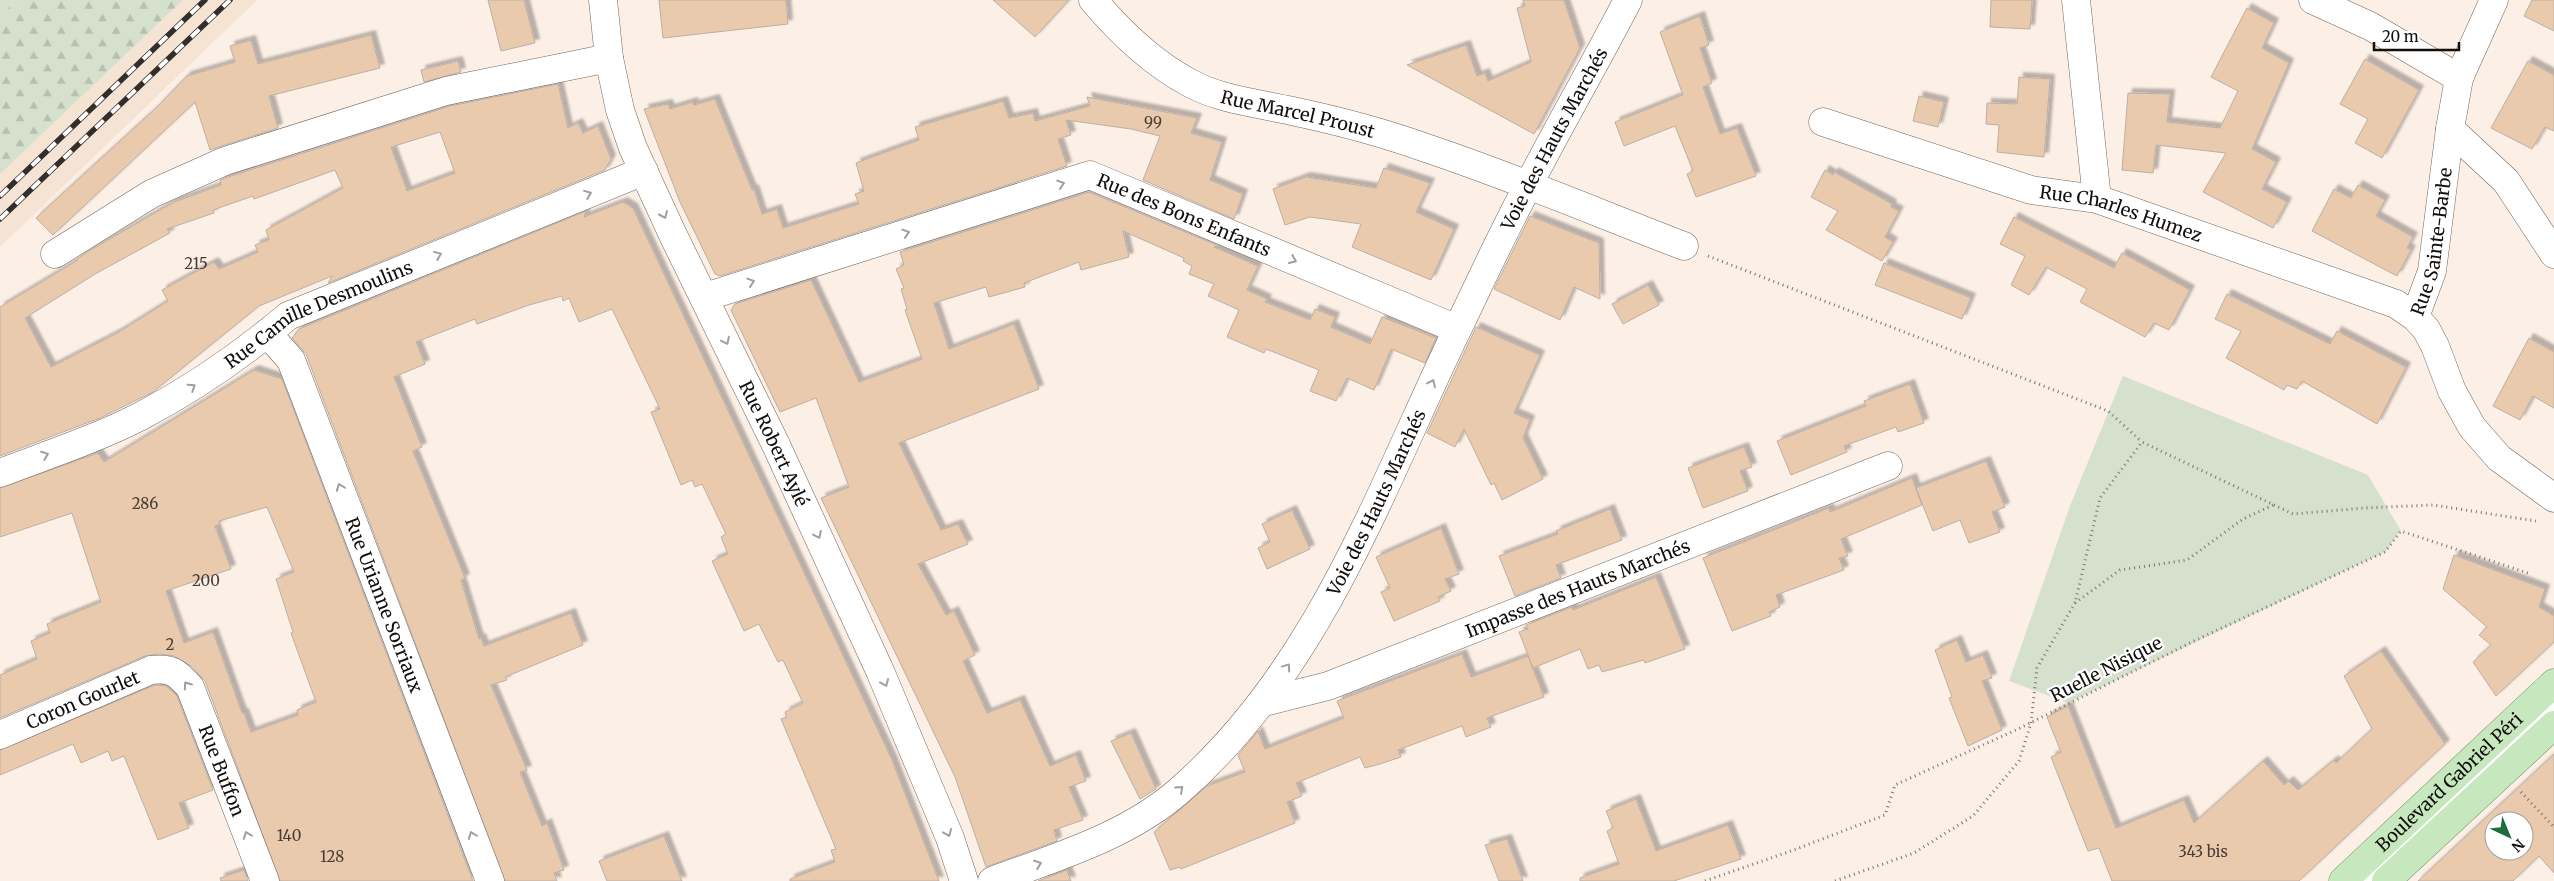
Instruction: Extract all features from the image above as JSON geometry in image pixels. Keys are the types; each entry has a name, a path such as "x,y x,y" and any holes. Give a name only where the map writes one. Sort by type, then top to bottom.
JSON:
{"main road":[{"name":"Boulevard Gabriel Péri","path":"2343,881 2554,683"},
{"name":"Boulevard Gabriel Péri","path":"2386,881 2554,725"}],"street":[{"name":"Rue Robert Aylé","path":"603,0 609,58 620,110 644,171 880,671 950,838 964,881"},
{"name":"Rue Marcel Proust","path":"1093,0 1126,36 1158,62 1190,83 1210,92 1230,99 1293,111 1425,147 1684,246"},
{"name":"Voie des Hauts Marchés","path":"992,881 1102,840 1153,811 1179,791 1264,702 1302,646 1344,574 1457,329 1528,185 1628,0"},
{"path":"2076,0 2097,199"},
{"path":"2313,0 2370,26 2459,78"},
{"name":"Rue Sainte-Barbe","path":"2494,0 2459,78 2450,129 2432,271 2415,317 2426,329 2435,346 2452,390 2472,427 2499,458 2554,498"},
{"path":"55,254 151,194 225,161 446,90 609,58"},
{"name":"Rue Charles Humez","path":"1823,122 2031,190 2097,199 2396,304 2415,317"},
{"path":"2450,129 2506,181 2554,254"},
{"name":"Rue Camille Desmoulins","path":"0,473 139,416 186,391 244,353 288,316 644,171"},
{"name":"Rue des Bons Enfants","path":"705,297 1090,175 1457,329"},
{"name":"Rue Urianne Sorriaux","path":"267,333 291,360 490,881"},
{"name":"Impasse des Hauts Marchés","path":"1264,702 1328,686 1888,466"},
{"name":"Coron Gourlet","path":"0,735 151,670 167,669"},
{"name":"Rue Buffon","path":"167,669 180,675 190,687 265,881"},
{"path":"2365,881 2554,703"}],"path":[{"path":"1684,246 2108,411 2142,442 2293,514 2433,505 2544,522"},
{"path":"1835,881 1914,854 1973,816 2019,761 2030,722 2037,668 2075,603 2100,498 2142,442"},
{"path":"2075,603 2120,570 2186,560 2243,518 2273,505"},
{"name":"Ruelle Nisique","path":"1706,881 1885,815 1895,786 2196,640 2385,552 2401,532 2531,574"},
{"path":"2502,772 2554,827"}],"shaded area":[{"path":"183,0 257,0 0,247 0,174"}],"green space":[{"path":"0,0 14,0 0,20"},
{"path":"14,0 183,0 0,174 0,20"},
{"path":"2123,376 2368,475 2401,531 2385,552 2068,703 2009,681 2070,506"}],"building":[{"path":"488,0 524,0 535,43 501,51"},
{"path":"659,0 786,0 788,24 663,38"},
{"path":"993,0 1069,0 1035,37"},
{"path":"1523,0 1564,0 1580,48 1534,134 1407,65 1466,45 1477,76 1485,73 1488,81 1531,62 1517,8 1525,6"},
{"path":"1991,0 2032,0 2030,29 1990,27"},
{"path":"2532,0 2554,0 2554,31 2524,16"},
{"path":"2247,8 2274,23 2262,48 2289,63 2252,149 2276,162 2262,189 2287,202 2273,228 2203,192 2226,153 2156,145 2153,173 2122,170 2128,93 2170,94 2167,122 2220,128 2238,91 2211,77"},
{"path":"1700,16 1709,45 1700,48 1712,83 1703,87 1720,134 1737,128 1756,176 1696,197 1687,174 1693,171 1675,126 1624,146 1615,122 1683,95 1660,32"},
{"path":"371,35 380,68 269,96 278,128 210,150 195,102 53,235 36,218 155,109 187,76 235,62 230,46 251,40 258,64"},
{"path":"2365,59 2419,90 2382,158 2355,143 2368,119 2340,104"},
{"path":"458,61 461,72 424,82 421,70"},
{"path":"2528,61 2554,75 2554,131 2545,127 2532,149 2491,128"},
{"path":"2019,77 2050,79 2044,157 1997,152 1999,125 1986,124 1987,103 2017,104"},
{"path":"558,84 568,128 578,123 583,133 598,126 611,159 605,170 328,283 332,276 259,306 153,392 100,418 0,456 0,307 78,260 87,252 174,202 221,185 220,180 450,106","holes":["440,132 455,173 407,191 391,147","335,170 343,188 266,230 269,240 255,245 258,252 219,269 214,262 162,290 168,301 119,332 51,367 25,318 95,274 170,233 167,229 214,213 213,210 253,196 254,199"]},
{"path":"1919,96 1944,102 1938,127 1913,121"},
{"path":"1087,97 1197,118 1191,133 1222,142 1210,180 1243,194 1234,219 1143,180 1160,136 1131,129 1066,120 1071,135 1058,139 1067,166 720,276 715,274 680,202 644,109 668,104 670,109 693,102 694,105 715,99 752,190 754,189 762,214 777,209 783,228 859,204 855,194 864,191 856,163 919,140 915,127 1003,101 1009,118 1033,113 1035,121 1090,106"},
{"path":"1384,168 1430,183 1416,212 1454,229 1431,280 1352,247 1361,224 1310,217 1285,225 1273,189 1306,177 1376,188"},
{"path":"1825,170 1833,175 1834,172 1892,204 1891,207 1899,211 1885,237 1893,242 1882,261 1826,230 1838,211 1811,197"},
{"path":"2358,185 2385,200 2376,216 2413,237 2407,248 2411,250 2397,276 2312,231 2334,189 2351,198"},
{"path":"1089,192 1219,246 1214,247 1258,266 1247,290 1267,299 1265,302 1310,320 1315,309 1335,317 1331,327 1370,344 1382,317 1436,338 1425,363 1391,349 1374,390 1347,378 1336,401 1310,391 1319,370 1266,349 1264,353 1227,337 1239,310 1208,296 1214,284 1189,274 1192,266 1183,261 1184,258 1123,231 1129,257 1081,270 1079,262 1024,283 1025,287 989,297 986,287 934,303 949,349 1014,324 1039,389 899,443 941,530 958,524 968,544 918,564 946,615 954,611 975,655 963,661 987,713 1020,700 1050,766 1076,755 1086,781 1069,787 1083,820 1054,830 1057,841 986,867 955,777 821,498 849,487 816,398 780,412 731,310 735,304 811,280 859,382 922,359 905,310 907,309 901,289 904,288 896,269 904,265 900,252"},
{"path":"623,202 633,208 892,760 939,881 790,881 790,879 835,862 831,850 836,849 781,719 787,717 785,712 803,703 783,660 778,662 759,624 744,631 712,561 728,554 721,537 726,534 702,484 695,487 692,480 681,485 651,412 660,409 612,309 579,322 569,298 563,301 562,296 529,305 477,324 475,319 416,342 425,364 394,377 422,447 413,451 465,578 461,580 479,639 481,638 484,646 571,613 583,645 505,677 507,680 491,685 527,770 520,772 542,826 547,823 564,870 554,873 557,881 505,881 306,354 292,338 299,329 586,211 584,217"},
{"path":"1530,216 1599,243 1600,299 1574,287 1560,320 1494,289"},
{"path":"2014,217 2114,268 2122,253 2190,290 2169,330 2154,323 2145,337 2080,302 2087,289 2046,267 2029,295 2011,285 2025,256 2000,244"},
{"path":"1884,263 1971,298 1962,319 1875,285"},
{"path":"1648,285 1659,305 1623,324 1612,304"},
{"path":"2227,294 2330,344 2337,331 2406,367 2377,424 2302,381 2297,389 2287,385 2284,390 2226,358 2241,331 2215,319"},
{"path":"1476,327 1540,355 1514,413 1530,420 1523,438 1543,479 1502,500 1494,483 1491,485 1464,429 1455,447 1427,433"},
{"path":"2529,338 2554,352 2554,408 2533,396 2520,420 2493,406"},
{"path":"254,370 282,379 473,881 280,881 205,681 191,666 174,656 159,654 145,656 0,718 0,675 37,659 31,641 50,633 47,624 101,602 72,513 0,537 0,488 98,453 104,462","holes":["267,507 294,572 276,579 293,632 291,633 316,702 297,710 298,715 251,732 244,713 242,713 213,632 184,643 166,591 231,569 215,526 220,524 219,521"]},
{"path":"1910,384 1924,423 1898,432 1896,427 1844,446 1847,452 1791,475 1777,441 1866,406 1864,401"},
{"path":"1744,447 1752,467 1740,471 1748,491 1703,508 1688,468"},
{"path":"1986,461 2005,507 1992,512 2000,532 1969,543 1960,520 1933,531 1916,488"},
{"path":"1912,478 1922,505 1841,539 1848,556 1839,558 1844,570 1776,595 1780,607 1769,612 1771,616 1732,631 1703,558 1829,508 1830,512"},
{"path":"1610,509 1622,540 1556,565 1561,578 1515,596 1499,556 1558,534 1556,531"},
{"path":"1292,510 1310,549 1267,569 1258,548 1270,542 1262,524"},
{"path":"1441,528 1459,574 1445,579 1451,591 1438,597 1440,601 1394,621 1381,592 1390,588 1376,557"},
{"path":"2454,555 2545,589 2539,607 2554,616 2554,642 2496,696 2473,662 2491,645 2479,635 2487,627 2443,589"},
{"path":"1656,577 1685,649 1645,663 1644,660 1602,672 1599,665 1588,669 1580,649 1533,668 1519,632 1528,629 1526,625 1572,607 1573,610"},
{"path":"1957,640 1966,662 1983,655 1992,678 1982,681 2002,730 1968,746 1949,698 1952,697 1935,650"},
{"path":"2381,651 2445,744 2299,881 2112,881 2099,848 2088,851 2051,757 2061,752 2047,717 2068,706 2116,828 2184,800 2194,823 2263,761 2284,785 2289,781 2298,790 2334,760 2336,763 2372,729 2344,676"},
{"path":"1462,654 1471,677 1528,656 1544,697 1487,718 1491,727 1466,737 1462,726 1398,750 1401,757 1365,768 1360,757 1296,783 1302,796 1287,802 1295,823 1181,869 1180,867 1170,870 1154,832 1207,786 1245,772 1238,755 1258,731 1265,749 1344,718 1337,701"},
{"path":"155,685 166,686 177,696 213,790 179,803 189,828 158,840 124,756 112,761 108,751 81,763 73,744 0,775 0,750"},
{"path":"1131,733 1156,789 1140,799 1111,741"},
{"path":"2554,754 2554,873 2539,856 2534,861 2534,811 2493,811"},
{"path":"1636,799 1656,851 1728,825 1741,859 1674,881 1580,881 1580,878 1619,864 1607,831 1613,828 1606,811"},
{"path":"2484,819 2484,861 2534,861 2513,881 2418,881"},
{"path":"664,836 682,881 607,881 599,861"},
{"path":"1507,839 1523,881 1499,881 1485,845"},
{"path":"244,870 248,881 221,881 220,878"},
{"path":"1067,870 1071,881 1038,881 1046,878"}],"railway":[{"path":"0,196 205,0"},
{"path":"0,219 230,0"}]}
